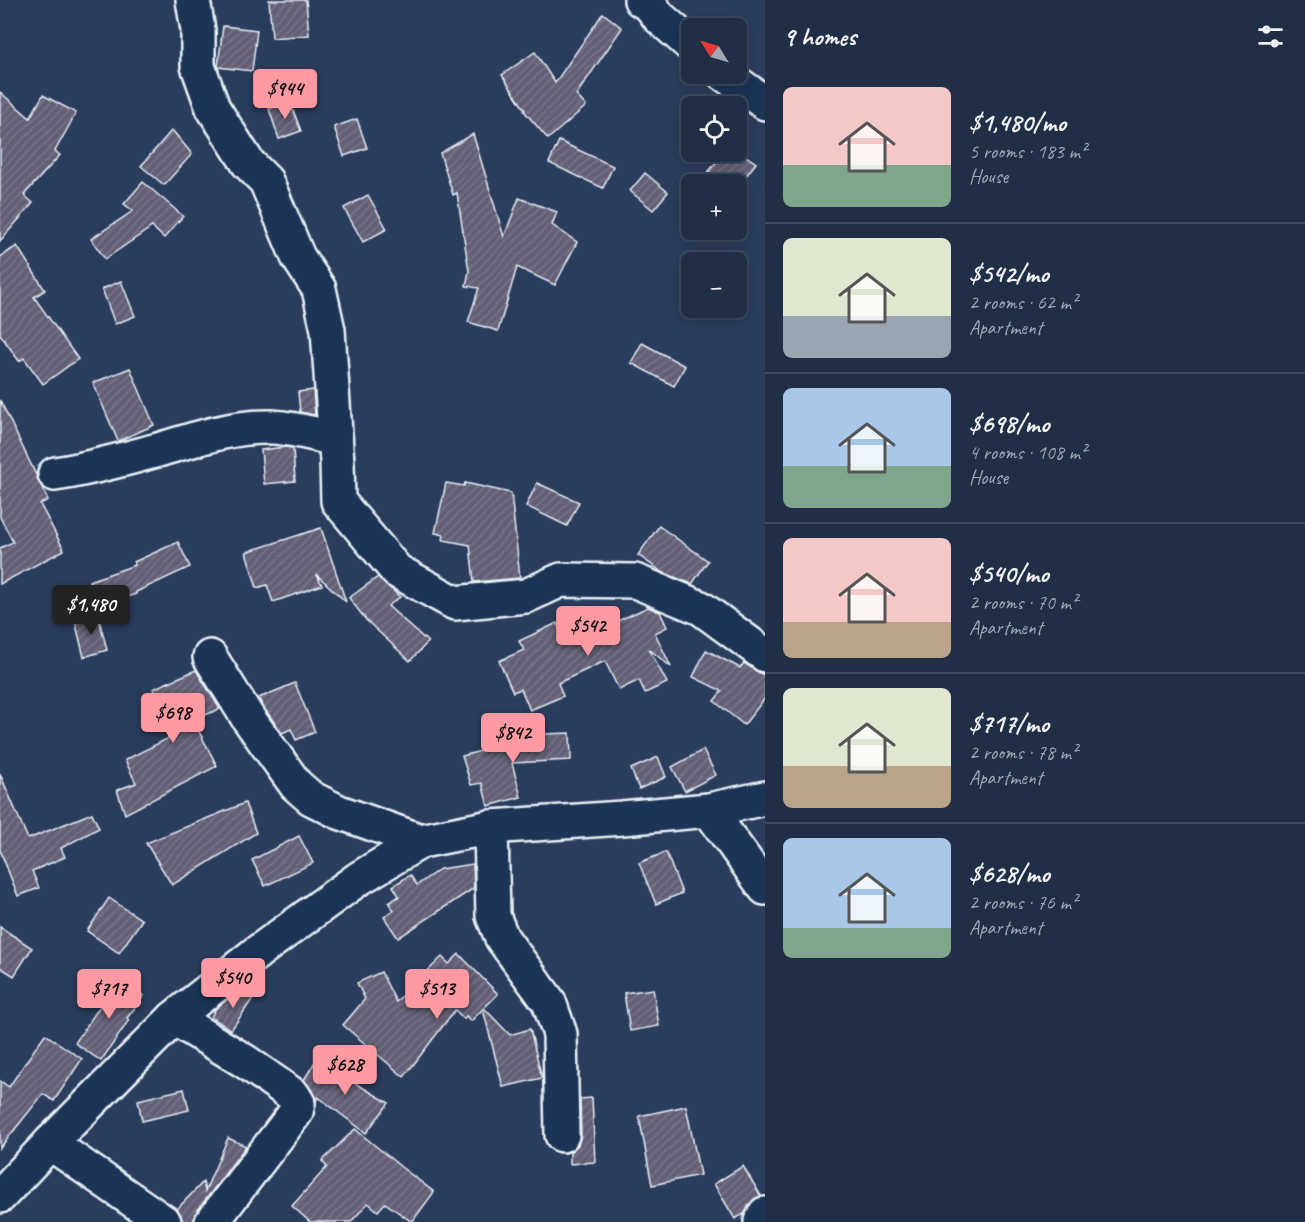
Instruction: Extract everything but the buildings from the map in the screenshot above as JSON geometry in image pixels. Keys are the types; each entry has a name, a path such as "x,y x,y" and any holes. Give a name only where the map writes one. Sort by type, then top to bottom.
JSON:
{"street":[{"path":"193,0 198,30 198,66 213,108 248,163 266,181 298,257 319,289 328,330 338,501 397,571 455,603 526,596 561,580 635,580 701,608 765,655"},
{"path":"641,0 650,5 659,17 681,36"},
{"path":"738,84 765,103"},
{"path":"55,474 87,469 201,437 244,430 271,427 298,430 335,439"},
{"path":"210,657 248,718 296,785 311,798 339,813 422,841"},
{"path":"0,1196 174,1018 259,951 358,879 422,841 491,827 709,810 765,798"},
{"path":"709,810 765,888"},
{"path":"491,827 494,916 502,938 549,1002 560,1034 562,1136"},
{"path":"174,1018 246,1062 293,1095 298,1103 296,1112 212,1222"},
{"path":"50,1143 164,1222"},
{"path":"761,1222 765,1215"}]}
